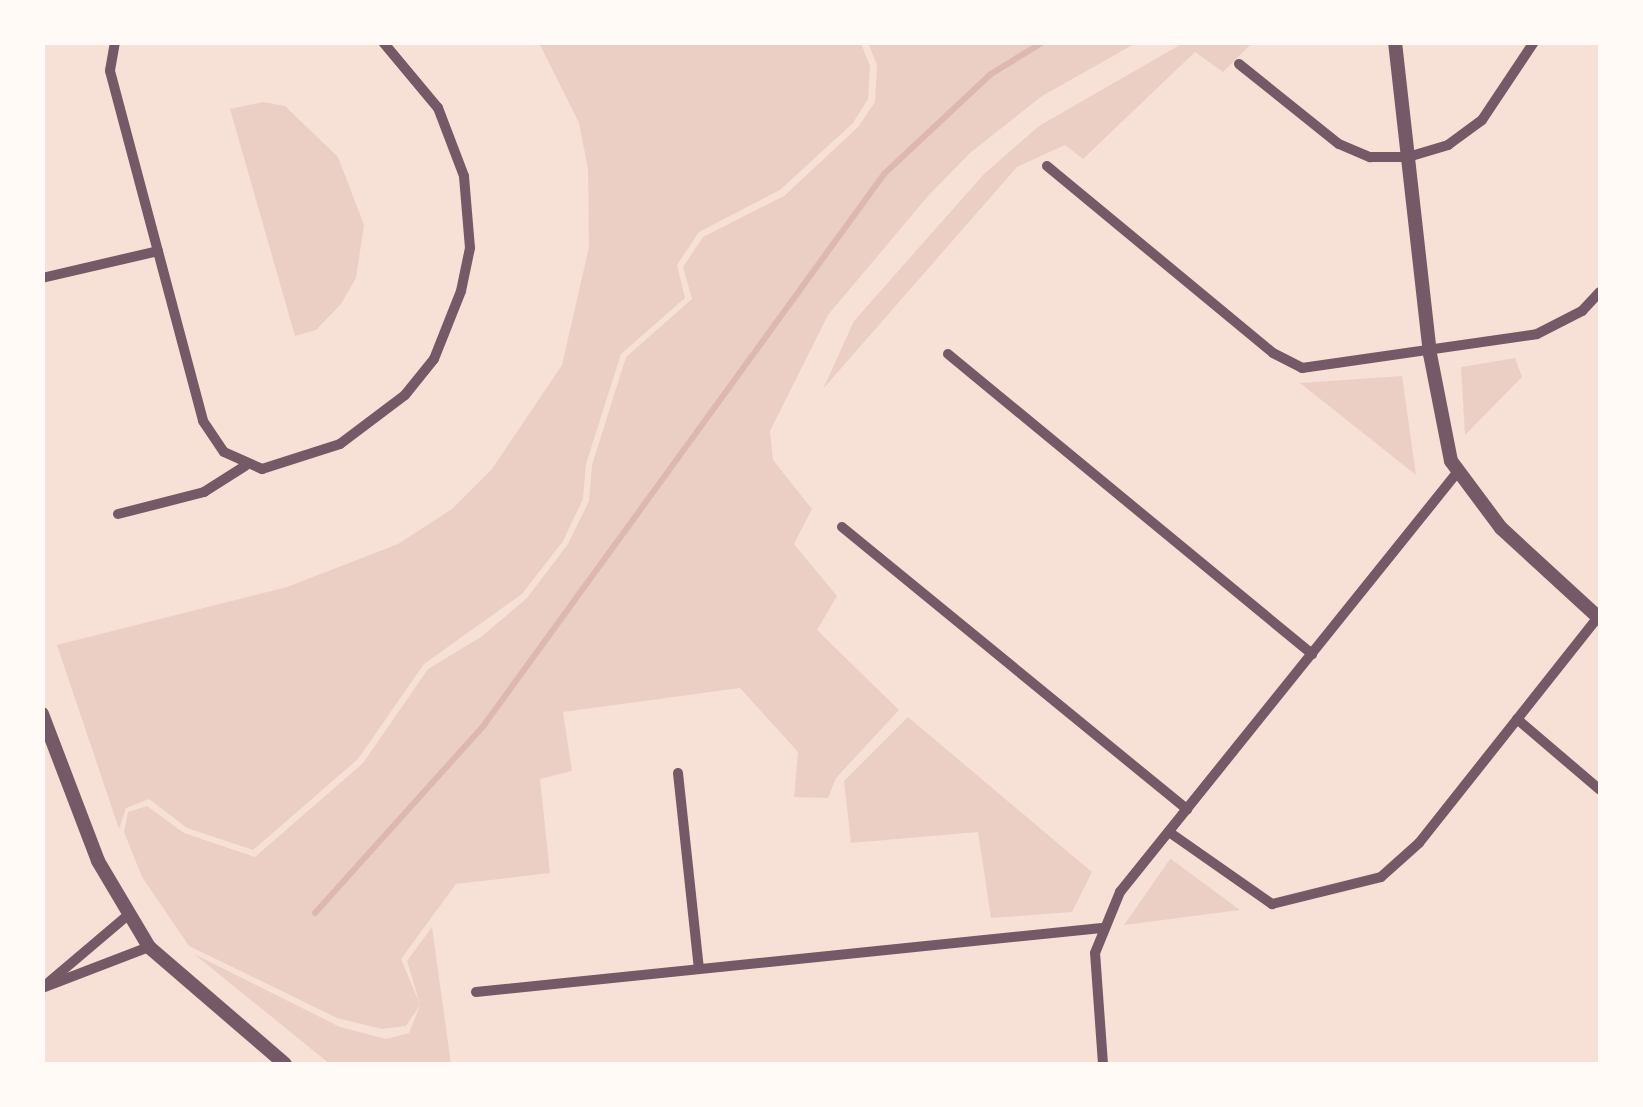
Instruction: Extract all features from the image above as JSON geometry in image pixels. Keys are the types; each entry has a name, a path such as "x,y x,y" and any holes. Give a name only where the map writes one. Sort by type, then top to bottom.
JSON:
{"street":[{"path":"116,42 110,72 203,420 224,452 245,466 262,469 306,460 364,428 405,395 452,323 470,248 464,176 438,108 383,42"},
{"path":"1168,832 1272,904 1351,889 1381,877 1420,843 1600,617 1501,528 1456,474 1430,354 1395,42"},
{"path":"1239,64 1339,144 1370,157 1408,157 1448,146 1474,128 1534,42"},
{"path":"1047,166 1291,364 1430,354 1536,334 1582,311 1600,292"},
{"path":"42,278 158,251"},
{"path":"948,354 1312,654"},
{"path":"118,514 204,492 245,466"},
{"path":"1103,1064 1095,988 1102,928 1120,892 1456,474"},
{"path":"842,527 1186,809"},
{"path":"1517,720 1600,790"},
{"path":"44,721 98,861 148,947 285,1064"},
{"path":"678,773 699,969"},
{"path":"42,988 128,914"},
{"path":"476,992 1102,928"},
{"path":"42,988 148,947"}],"shaded area":[{"path":"539,43 861,43 870,66 868,99 853,123 780,190 699,232 677,265 685,298 621,354 586,464 583,499 563,541 522,594 424,664 358,759 253,850 187,828 149,799 126,808 119,829 57,645 287,587 398,544 452,509 492,469 562,365 589,247 588,169 579,123"},
{"path":"868,43 1136,43 1042,96 970,153 928,196 828,315 770,431 773,460 812,509 794,544 837,596 817,630 899,710 836,778 828,798 794,797 798,752 740,688 563,712 572,771 540,779 550,873 456,884 401,959 420,1004 407,961 432,927 451,1064 330,1064 194,954 340,1027 386,1039 409,1033 420,1005 406,1026 382,1029 337,1018 189,946 142,877 124,832 128,812 147,806 184,833 255,857 363,763 428,669 481,637 527,598 568,544 589,501 592,465 626,357 692,299 683,267 703,237 784,196 858,127 875,102 877,65"},
{"path":"1183,43 1252,43 1223,72 1195,52 1083,159 1065,145 1017,167 823,389 854,321 984,174 1039,126"},
{"path":"263,102 285,106 338,157 364,225 356,278 341,304 316,330 295,336 230,109"},
{"path":"1515,358 1522,377 1465,435 1461,367"},
{"path":"1402,376 1416,475 1300,383"},
{"path":"908,717 1092,872 1072,912 991,918 978,832 851,843 844,781"},
{"path":"1171,859 1240,910 1124,925"}],"waterway":[{"path":"315,913 484,725 884,174 991,74 1043,42"}]}
